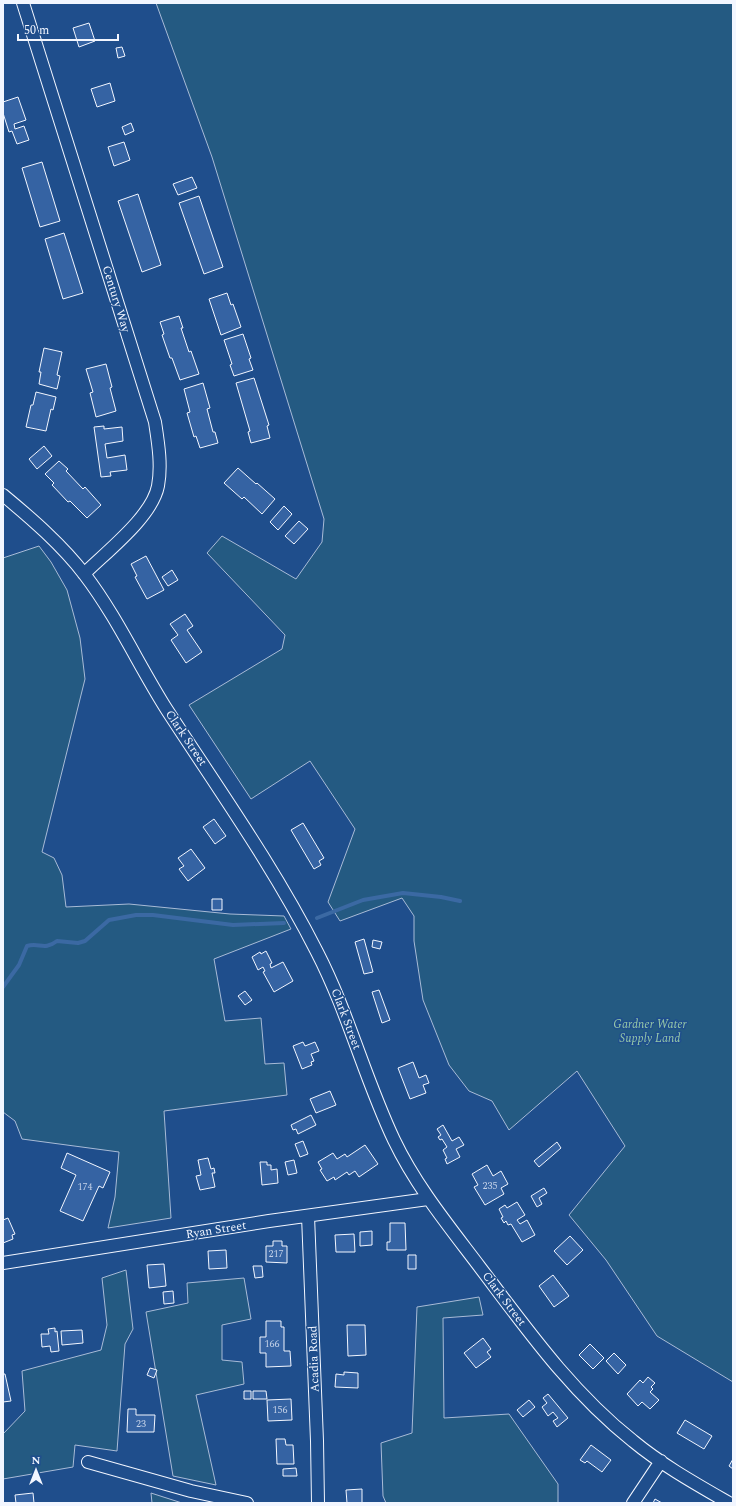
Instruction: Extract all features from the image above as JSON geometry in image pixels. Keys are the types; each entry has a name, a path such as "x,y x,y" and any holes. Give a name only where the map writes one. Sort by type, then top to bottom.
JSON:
{"street":[{"name":"Century Way","path":"23,3 155,422 158,443 158,485 149,507 139,520 84,574"},
{"name":"Clark Street","path":"3,495 40,527 84,574 126,638 165,706 248,832 301,922 336,993 388,1128 406,1164 428,1199 531,1336 561,1372 606,1418 636,1444 680,1474 728,1503"},
{"name":"Ryan Street","path":"3,1263 428,1199"},
{"name":"Acadia Road","path":"308,1216 318,1503"},
{"path":"633,1503 661,1461"},
{"path":"88,1462 191,1491 247,1503"}],"green space":[{"name":"Gardner Water Supply Land","path":"156,3 733,3 733,1382 657,1336 606,1260 569,1215 625,1146 577,1071 509,1130 492,1101 469,1091 449,1065 423,1000 414,941 414,916 402,898 340,921 328,902 355,829 310,761 251,799 189,705 282,649 285,635 207,553 222,536 296,579 322,542 324,519 212,157"},
{"path":"39,546 51,562 67,590 80,638 85,679 42,852 54,858 62,875 66,907 129,904 230,914 284,916 291,929 214,959 225,1021 261,1018 265,1064 284,1063 287,1095 164,1111 171,1218 108,1228 115,1197 119,1152 22,1139 15,1121 3,1112 3,558"},
{"path":"126,1270 133,1329 125,1344 117,1451 75,1445 73,1467 3,1479 3,1434 25,1411 22,1371 101,1350 107,1325 102,1278"},
{"path":"244,1278 251,1319 222,1325 222,1360 242,1362 244,1384 196,1395 216,1485 173,1476 146,1312 188,1303 187,1283"},
{"path":"479,1297 483,1315 443,1318 444,1418 509,1414 558,1484 558,1503 386,1503 383,1496 381,1443 412,1433 417,1307"},
{"path":"151,1493 182,1503 152,1503"}],"building":[{"path":"89,23 95,41 79,47 73,28"},
{"path":"122,47 125,56 118,58 116,48"},
{"path":"110,83 115,101 97,107 91,89"},
{"path":"18,97 26,120 14,124 15,129 24,126 29,140 17,144 12,131 9,132 3,113 3,102"},
{"path":"131,123 134,131 125,135 122,127"},
{"path":"124,142 130,160 114,166 108,147"},
{"path":"42,162 60,221 40,227 22,168"},
{"path":"192,177 197,188 178,195 173,184"},
{"path":"138,194 161,265 142,272 118,201"},
{"path":"199,196 223,267 204,274 179,203"},
{"path":"64,233 83,293 63,299 45,239"},
{"path":"227,293 231,305 233,304 241,327 221,335 209,299"},
{"path":"179,316 183,328 181,328 189,352 191,351 199,374 180,380 162,335 164,334 160,322"},
{"path":"243,334 251,358 249,359 253,370 234,376 230,365 232,364 224,340"},
{"path":"44,348 62,352 57,375 60,376 57,389 39,384 41,372 39,372"},
{"path":"106,364 116,411 96,417 90,393 93,392 86,369"},
{"path":"254,378 269,425 267,426 270,438 251,443 248,432 250,431 236,383"},
{"path":"203,383 210,408 207,409 213,432 215,432 218,443 200,448 196,436 194,437 187,413 190,412 184,389"},
{"path":"36,392 56,397 53,410 51,409 46,431 26,427 31,405 33,405"},
{"path":"104,426 104,429 122,427 123,441 105,444 107,458 125,455 127,470 110,472 111,476 101,477 94,427"},
{"path":"44,446 52,456 37,469 29,459"},
{"path":"59,461 68,469 66,471 83,489 85,487 101,505 87,518 70,501 68,502 52,485 54,483 45,474"},
{"path":"238,468 275,499 262,514 244,497 242,499 224,483"},
{"path":"284,506 292,514 278,530 270,522"},
{"path":"299,521 308,529 294,544 285,536"},
{"path":"146,556 164,590 147,599 135,577 137,576 131,564"},
{"path":"172,570 178,580 168,586 162,577"},
{"path":"185,614 193,626 187,630 202,652 186,663 171,640 178,635 170,624"},
{"path":"214,819 226,836 215,844 203,827"},
{"path":"303,823 324,858 319,861 321,865 314,869 291,830"},
{"path":"191,849 205,868 188,881 179,869 184,866 178,858"},
{"path":"212,899 222,899 222,910 212,910"},
{"path":"364,939 373,972 364,974 355,942"},
{"path":"373,940 382,942 380,949 372,947"},
{"path":"266,951 272,963 270,964 271,968 283,962 293,981 274,992 263,972 265,971 263,967 258,970 252,957 260,952 261,954"},
{"path":"379,990 390,1020 382,1023 372,992"},
{"path":"245,991 252,1000 245,1005 238,996"},
{"path":"303,1042 305,1046 315,1042 319,1051 311,1054 314,1061 311,1062 312,1065 302,1069 293,1046"},
{"path":"413,1062 419,1078 426,1075 429,1083 423,1085 426,1093 410,1099 398,1068"},
{"path":"330,1091 336,1105 316,1113 310,1099"},
{"path":"311,1115 316,1125 298,1134 296,1129 293,1130 291,1125"},
{"path":"443,1125 452,1141 459,1137 464,1145 456,1149 460,1157 447,1164 445,1159 447,1158 443,1150 447,1147 442,1139 440,1140 438,1137 441,1135 437,1129"},
{"path":"303,1141 308,1154 300,1157 295,1144"},
{"path":"557,1142 561,1148 539,1167 534,1161"},
{"path":"365,1145 378,1164 359,1177 355,1171 349,1175 347,1172 335,1180 334,1177 327,1181 320,1170 322,1169 318,1162 333,1153 337,1159 345,1154 347,1157"},
{"path":"67,1153 110,1172 103,1188 99,1186 83,1221 60,1211 76,1175 61,1168"},
{"path":"208,1158 211,1169 214,1168 215,1173 212,1173 215,1187 200,1190 196,1176 201,1175 198,1160"},
{"path":"294,1160 297,1173 288,1175 285,1162"},
{"path":"260,1162 267,1162 267,1165 271,1165 271,1170 277,1169 278,1183 262,1185"},
{"path":"487,1165 493,1176 501,1171 508,1184 501,1188 504,1194 485,1205 474,1187 478,1185 472,1174"},
{"path":"544,1188 547,1193 539,1198 542,1204 537,1207 531,1196"},
{"path":"517,1202 525,1215 517,1220 520,1224 527,1220 535,1235 522,1242 511,1224 508,1225 506,1221 504,1223 499,1209 505,1205 507,1208"},
{"path":"8,1218 15,1234 12,1235 13,1239 3,1243 3,1220"},
{"path":"390,1223 405,1223 406,1250 387,1250 387,1242 390,1242"},
{"path":"372,1231 372,1245 360,1246 360,1232"},
{"path":"354,1234 355,1252 336,1252 335,1235"},
{"path":"570,1236 583,1250 567,1265 554,1251"},
{"path":"273,1241 282,1241 282,1246 287,1246 287,1263 266,1262 266,1246 273,1246"},
{"path":"226,1250 227,1268 209,1269 208,1251"},
{"path":"408,1255 416,1255 416,1269 408,1269"},
{"path":"164,1264 166,1286 149,1288 147,1265"},
{"path":"253,1266 262,1266 263,1277 255,1278"},
{"path":"553,1275 569,1296 554,1307 539,1286"},
{"path":"173,1291 174,1303 164,1304 163,1292"},
{"path":"266,1321 281,1321 281,1327 284,1327 284,1351 290,1351 291,1366 266,1367 266,1353 260,1353 260,1337 266,1337"},
{"path":"347,1325 365,1325 366,1355 348,1356"},
{"path":"55,1328 55,1332 57,1331 59,1351 51,1352 50,1346 42,1347 41,1334 49,1334 48,1329"},
{"path":"82,1330 83,1343 62,1345 61,1331"},
{"path":"483,1338 491,1349 487,1352 491,1357 476,1368 464,1353"},
{"path":"590,1344 604,1358 593,1369 579,1355"},
{"path":"614,1353 626,1365 618,1374 606,1361"},
{"path":"150,1368 157,1370 154,1378 147,1375"},
{"path":"344,1372 358,1373 358,1388 335,1387 336,1374 344,1375"},
{"path":"3,1374 5,1374 11,1401 3,1402"},
{"path":"648,1377 655,1383 651,1387 653,1389 650,1392 659,1400 650,1409 642,1402 638,1406 627,1394 640,1380 643,1383"},
{"path":"244,1391 251,1391 251,1399 244,1399"},
{"path":"253,1391 266,1391 267,1399 253,1399"},
{"path":"548,1394 568,1418 557,1427 553,1421 558,1418 553,1412 548,1416 542,1407 547,1403 543,1398"},
{"path":"291,1399 292,1420 268,1421 267,1400"},
{"path":"529,1400 535,1407 523,1417 517,1410"},
{"path":"128,1409 136,1409 136,1415 155,1415 154,1432 127,1432"},
{"path":"685,1420 712,1436 704,1449 677,1433"},
{"path":"276,1439 285,1439 286,1445 293,1445 294,1464 277,1464"},
{"path":"591,1445 611,1460 602,1472 587,1461 585,1463 580,1460"},
{"path":"733,1459 733,1469 729,1466"},
{"path":"296,1468 297,1476 283,1476 283,1469"},
{"path":"362,1489 362,1503 347,1503 346,1490"},
{"path":"33,1493 34,1503 16,1503 15,1495"},
{"path":"655,1499 662,1503 653,1503"}],"waterway":[{"path":"317,918 363,900 403,893 441,897 460,901"},
{"path":"3,987 19,965 27,946 45,946 57,941 78,943 85,941 109,920 136,915 153,915 233,925 284,923"}]}
